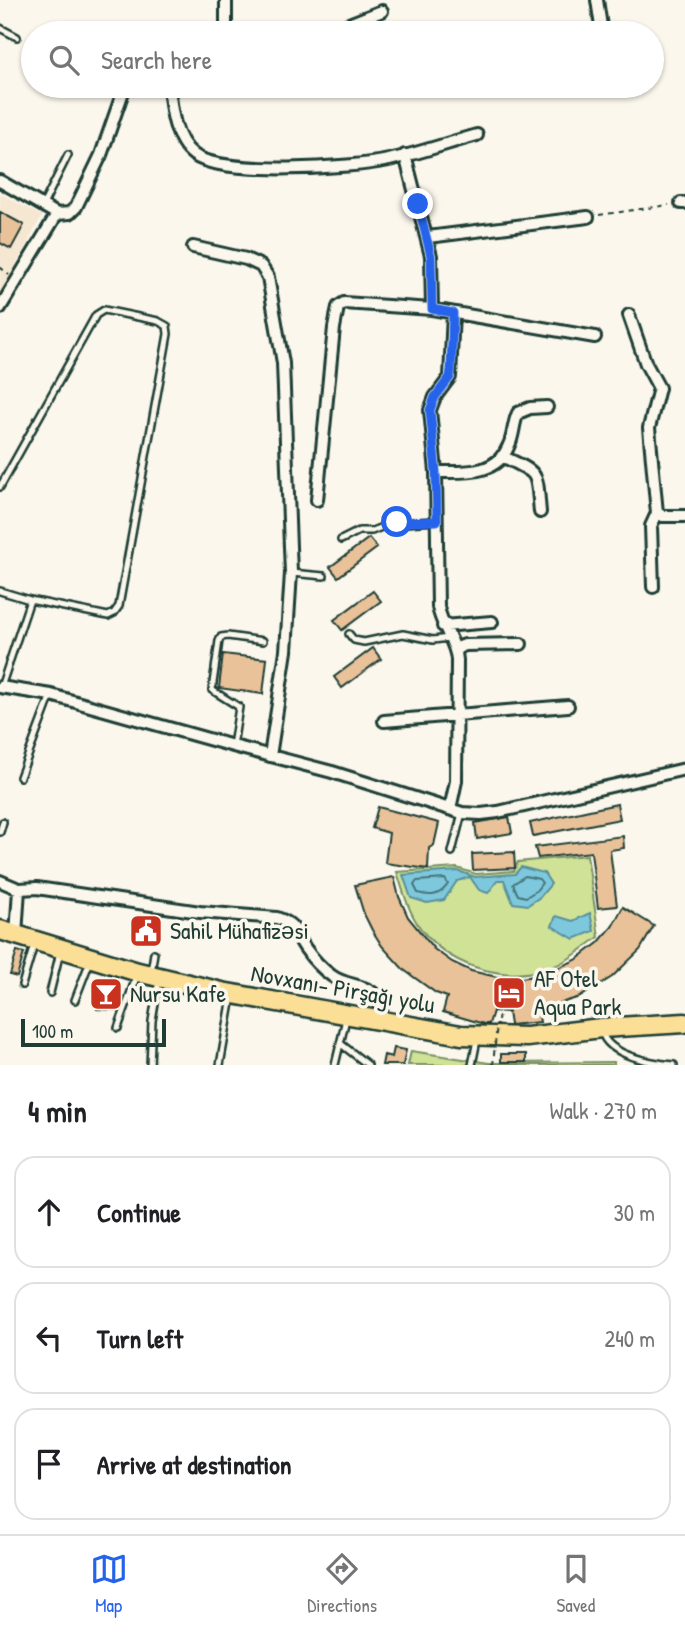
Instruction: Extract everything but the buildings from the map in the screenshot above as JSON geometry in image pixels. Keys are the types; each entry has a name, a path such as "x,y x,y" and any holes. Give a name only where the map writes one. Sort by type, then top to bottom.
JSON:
{"main road":[{"name":"Novxanı- Pirşağı yolu","path":"8,932 149,975 232,994 477,1037 527,1037 601,1028 685,1023"}],"street":[{"path":"226,0 226,21"},
{"path":"597,0 600,21"},
{"path":"357,21 382,11"},
{"path":"0,181 57,214 70,213 76,207 101,155 121,98"},
{"path":"170,98 178,131 191,153 206,162 296,169 388,160 477,135"},
{"path":"405,155 428,237 433,278 432,309"},
{"path":"0,308 57,214"},
{"path":"428,237 588,217"},
{"path":"193,247 246,259 261,266 268,278 283,363 291,573 286,651 270,756"},
{"path":"317,500 338,307 344,303 432,309 595,337"},
{"path":"450,809 456,781 457,660 455,649 443,626 436,579 436,472 430,410 435,397 450,377 453,313"},
{"path":"629,314 646,365 659,388 649,428 657,513 651,526 653,587"},
{"path":"436,472 484,470 502,456 511,441 518,413 530,408 547,407"},
{"path":"502,456 533,471 537,478 540,512"},
{"path":"657,513 663,516 685,516"},
{"path":"443,626 492,622"},
{"path":"455,649 465,645 521,644"},
{"path":"1,687 51,695 350,777 462,813 498,811 685,769"},
{"path":"384,721 568,706"},
{"path":"0,881 19,888 37,888 200,912 277,918 288,922 295,929 304,947 334,978 372,992 379,999 382,1005 381,1022"},
{"path":"8,932 19,888"}],"lane":[{"path":"0,28 17,37"},
{"path":"43,205 68,155"},
{"path":"0,487 96,314 104,310 158,321 167,326 119,606 108,616 0,591"},
{"path":"341,540 359,531 372,531 389,524 437,521"},
{"path":"291,573 324,576"},
{"path":"1,687 30,600"},
{"path":"349,634 354,640 363,642 403,634 433,640 449,638"},
{"path":"233,747 239,707 212,690 219,641 221,637 228,636 263,641"},
{"path":"20,777 51,695"},
{"path":"452,852 462,813"},
{"path":"0,832 3,822"},
{"path":"22,985 35,942"},
{"path":"50,993 61,949"},
{"path":"150,1065 152,1021 149,975 154,953"},
{"path":"75,1000 91,958"},
{"path":"118,1028 149,975"},
{"path":"220,1065 232,994"},
{"path":"335,1065 347,1016"},
{"path":"601,1028 604,1039 614,1049 645,1061 674,1065"},
{"path":"472,1065 477,1037"},
{"path":"341,1044 368,1065"}],"path":[{"path":"588,217 683,203"},
{"path":"0,267 16,280"},
{"path":"493,1065 499,1012"}],"shaded area":[{"path":"0,193 42,216 0,295"}],"green space":[{"path":"587,855 599,937 556,965 516,974 483,970 438,947 416,921 397,872 457,868 476,874 514,871 518,862"},
{"path":"411,1051 489,1063 614,1062 614,1065 408,1065"}],"water":[{"path":"521,867 544,873 551,884 540,897 528,905 513,903 504,880 498,880 488,893 479,890 470,877 457,881 444,900 427,903 411,898 403,875 458,871 475,877 515,874"},
{"path":"590,913 594,931 574,939 552,926 556,916 573,921"}],"place":[{"name":"Sahil Mühafizəsi","path":"146,931"},
{"name":"AF Otel Aqua Park","path":"509,993"},
{"name":"Nursu Kafe","path":"106,994"}],"route":[{"path":"397,522 437,521 430,410 435,397 450,377 451,370 453,313 432,309 431,256 418,204"}]}
